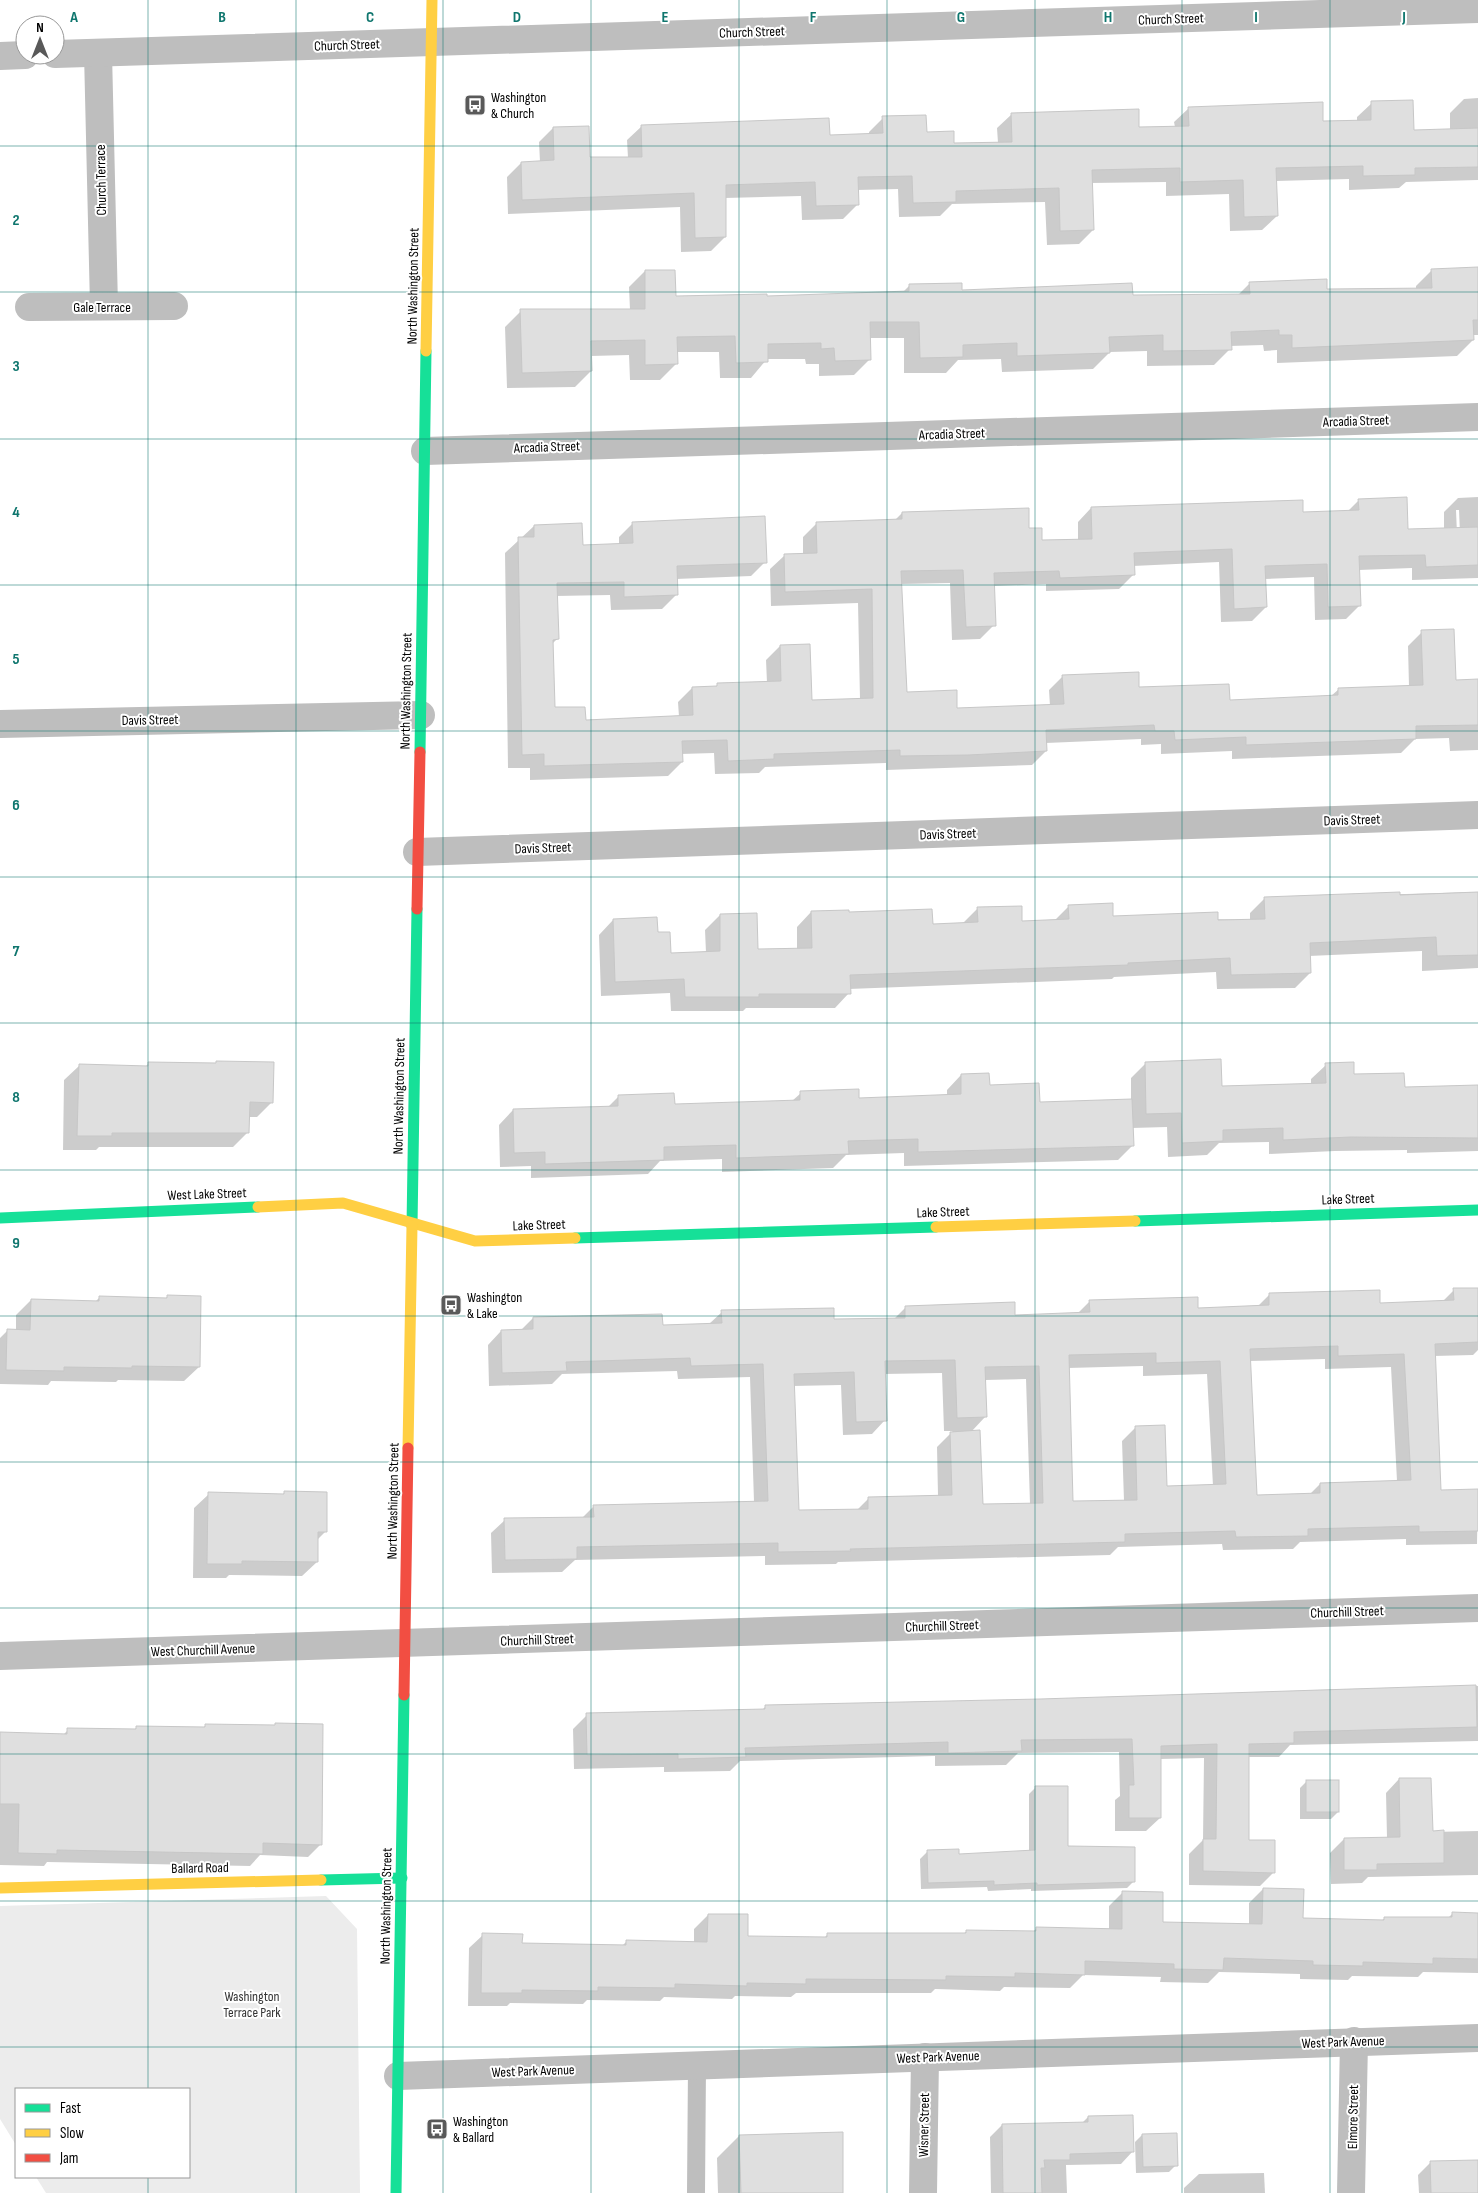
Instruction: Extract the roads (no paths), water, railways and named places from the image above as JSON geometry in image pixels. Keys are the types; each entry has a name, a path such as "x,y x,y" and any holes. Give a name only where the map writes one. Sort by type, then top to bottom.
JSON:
{"street":[{"name":"North Washington Street","path":"396,2193 432,0"},
{"name":"Church Street","path":"65,54 1478,9"},
{"name":"Church Terrace","path":"98,53 104,306"},
{"path":"0,56 15,55"},
{"name":"Gale Terrace","path":"29,307 174,306"},
{"name":"Arcadia Street","path":"425,451 1478,417"},
{"name":"Davis Street","path":"0,724 421,715"},
{"name":"Davis Street","path":"417,852 1478,815"},
{"name":"West Lake Street","path":"0,1218 343,1203 412,1222"},
{"name":"Lake Street","path":"412,1222 476,1241 488,1241 1478,1210"},
{"name":"Churchill Street","path":"406,1644 1478,1608"},
{"name":"West Churchill Avenue","path":"0,1656 406,1644"},
{"name":"Ballard Road","path":"0,1888 402,1878"},
{"name":"West Park Avenue","path":"398,2076 1478,2038"},
{"name":"Elmore Street","path":"1352,2193 1354,2041"},
{"name":"Wisner Street","path":"923,2193 925,2057"}],"lane":[{"path":"696,2193 697,2065"}],"place":[{"name":"Washington & Church","path":"475,105"},
{"name":"Washington & Lake","path":"451,1305"},
{"name":"Washington & Ballard","path":"437,2129"}],"park label":[{"name":"Washington Terrace Park","path":"252,2004"}]}
